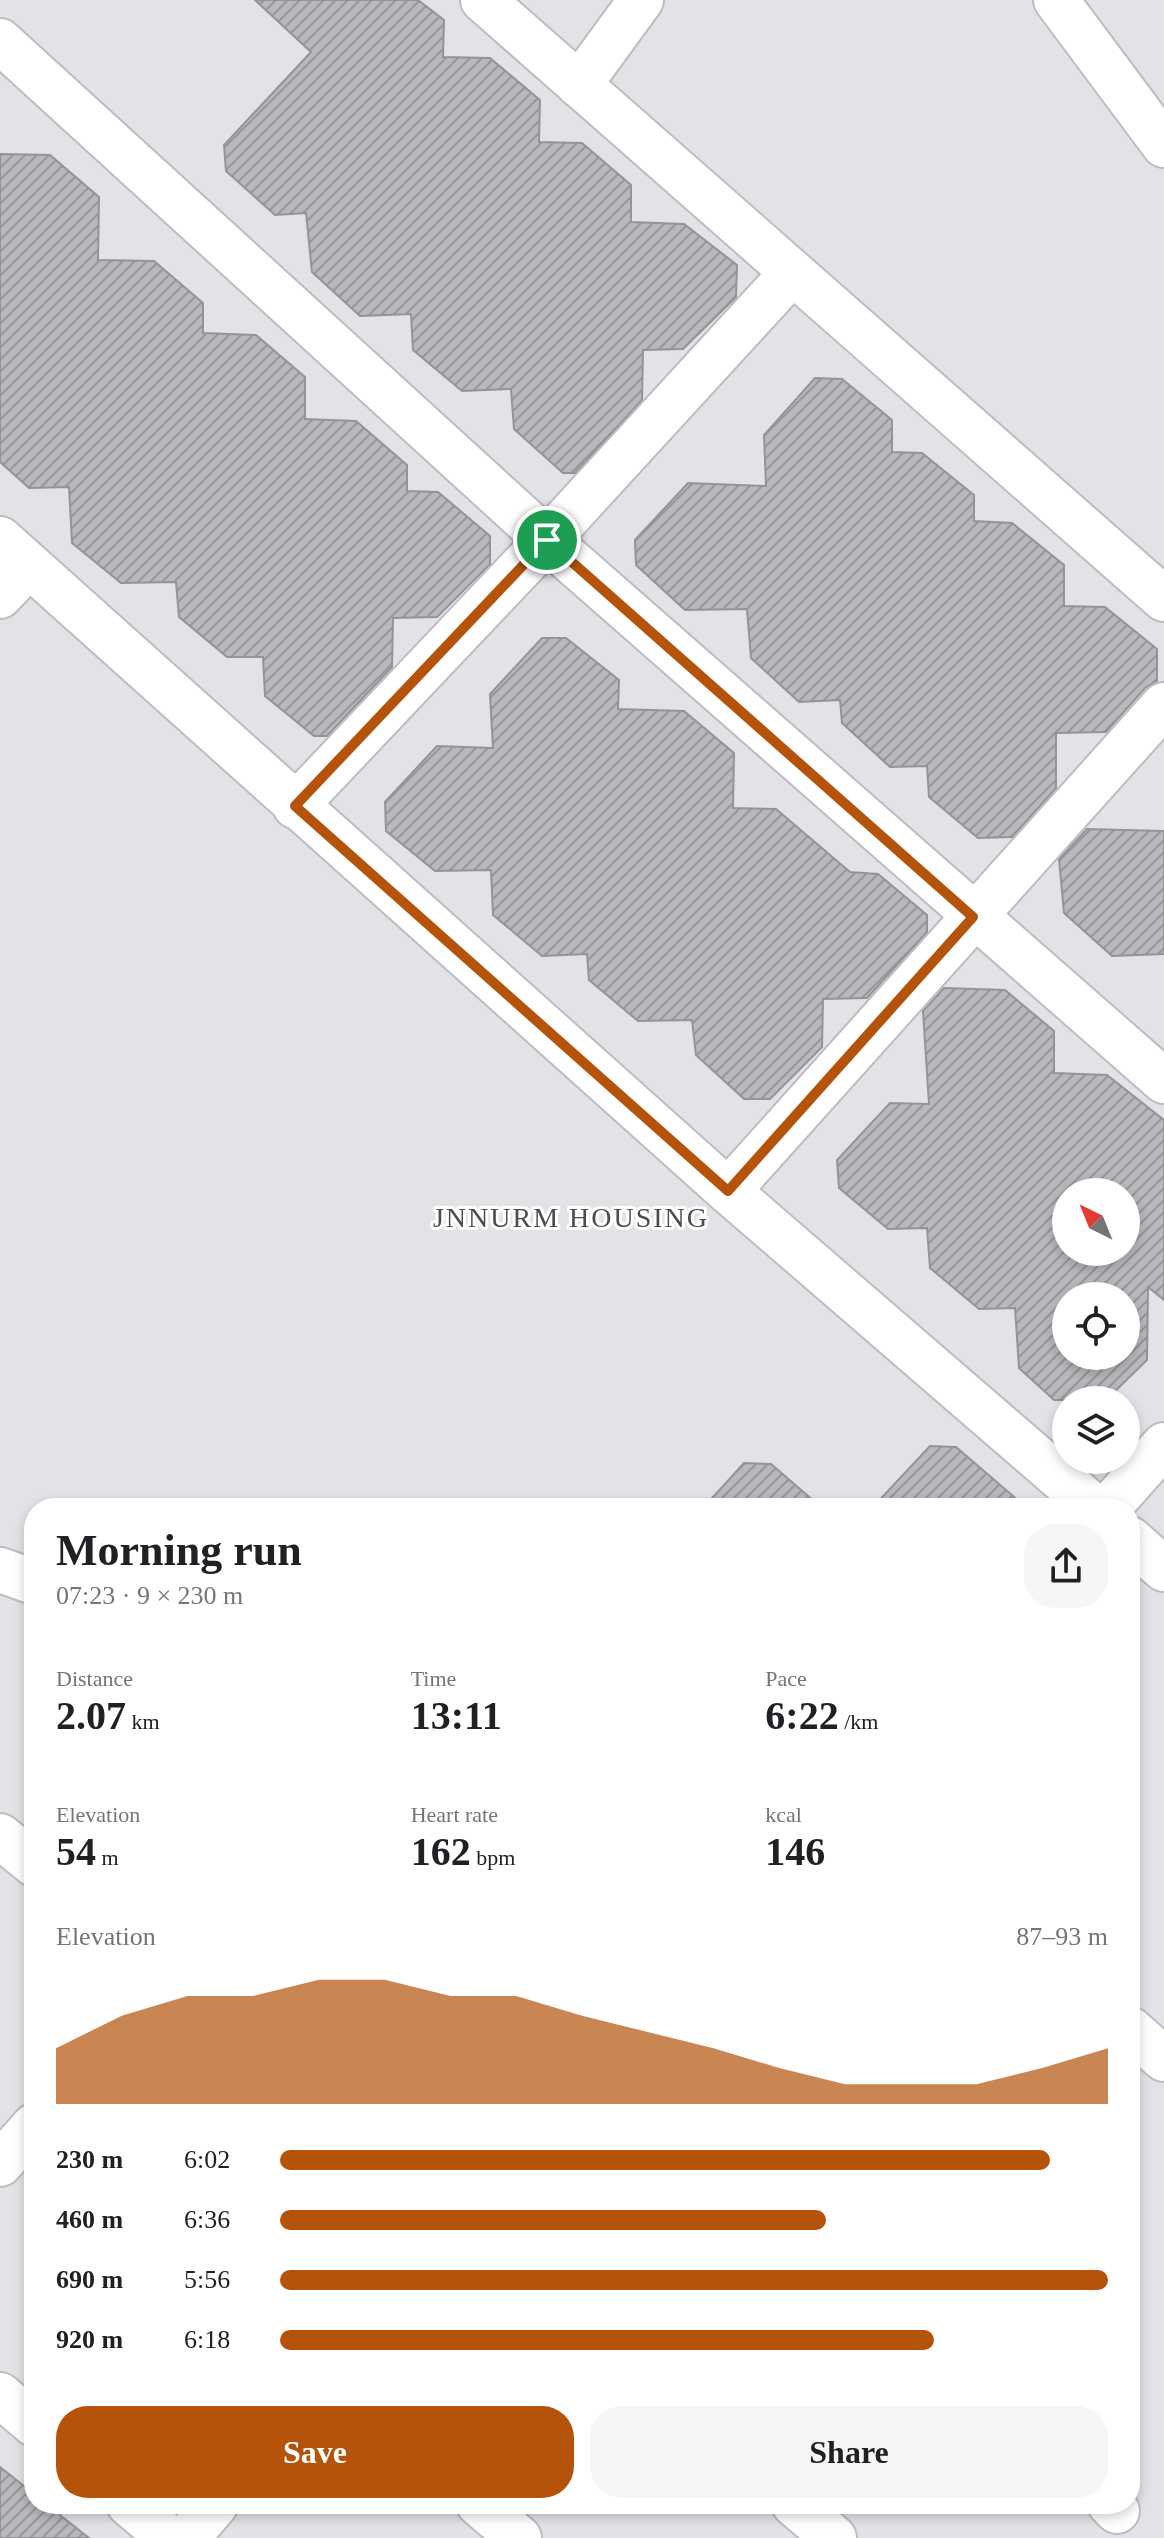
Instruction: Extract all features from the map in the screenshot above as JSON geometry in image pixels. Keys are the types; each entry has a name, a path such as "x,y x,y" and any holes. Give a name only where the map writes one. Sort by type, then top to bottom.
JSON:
{"street":[{"path":"483,0 1164,599"},
{"path":"579,85 641,0"},
{"path":"1056,0 1164,145"},
{"path":"0,41 547,540 973,917 1164,1081"},
{"path":"295,806 547,540 792,273"},
{"path":"10,567 295,806 728,1191 1083,1498"},
{"path":"728,1191 1164,705"},
{"path":"1117,1498 1164,1445"},
{"path":"1140,1548 1164,1569"},
{"path":"0,1570 24,1578"},
{"path":"0,1836 24,1856"},
{"path":"1140,2038 1164,2059"},
{"path":"0,2395 24,2415"},
{"path":"141,2514 169,2538"},
{"path":"187,2538 207,2514"},
{"path":"491,2514 519,2538"},
{"path":"806,2514 834,2538"}],"building":[{"path":"255,0 418,0 444,20 443,57 490,58 540,100 539,142 582,143 631,185 631,222 684,224 737,265 736,297 683,349 643,350 642,400 575,473 563,473 514,429 511,389 462,391 413,350 411,314 360,316 312,272 306,213 275,215 226,171 224,145 311,52"},
{"path":"0,154 50,155 99,197 98,260 154,261 203,303 203,333 256,335 305,377 305,419 356,421 407,465 407,491 438,492 490,536 490,564 437,617 393,618 392,667 327,736 314,736 265,696 263,657 227,657 179,617 176,582 121,583 72,543 69,487 29,488 0,462"},
{"path":"815,378 842,379 892,420 892,452 922,453 974,495 974,521 1012,523 1064,565 1064,606 1105,607 1157,649 1157,681 1145,688 1106,732 1056,733 1056,788 1012,837 978,838 929,797 927,766 890,767 842,723 840,700 799,702 751,658 747,609 685,610 636,565 635,540 688,483 766,486 764,435"},
{"path":"542,638 566,638 619,680 618,709 684,711 734,753 733,808 776,809 850,872 878,874 927,915 927,932 867,998 823,999 822,1047 770,1099 744,1099 696,1055 692,1020 638,1021 589,980 587,954 542,956 493,915 491,870 435,871 386,831 385,802 437,746 493,748 490,694"},
{"path":"1087,829 1164,831 1164,954 1112,956 1064,913 1059,859"},
{"path":"944,988 1005,990 1054,1031 1054,1073 1107,1075 1164,1120 1164,1300 1148,1287 1147,1360 1140,1367 1140,1282 1052,1282 1052,1370 1137,1370 1120,1386 1052,1386 1052,1398 1019,1368 1015,1308 979,1309 930,1268 927,1228 888,1229 839,1188 837,1160 890,1103 929,1104 923,1011"},
{"path":"930,1446 956,1447 1015,1498 881,1498"},
{"path":"744,1463 771,1464 810,1498 712,1498"},
{"path":"0,2467 24,2486 24,2514 59,2514 89,2538 0,2538"}],"district":[{"name":"JNNURM HOUSING","path":"571,1217"}],"route":[{"path":"547,540 973,917 728,1191 295,806 547,540"}]}
